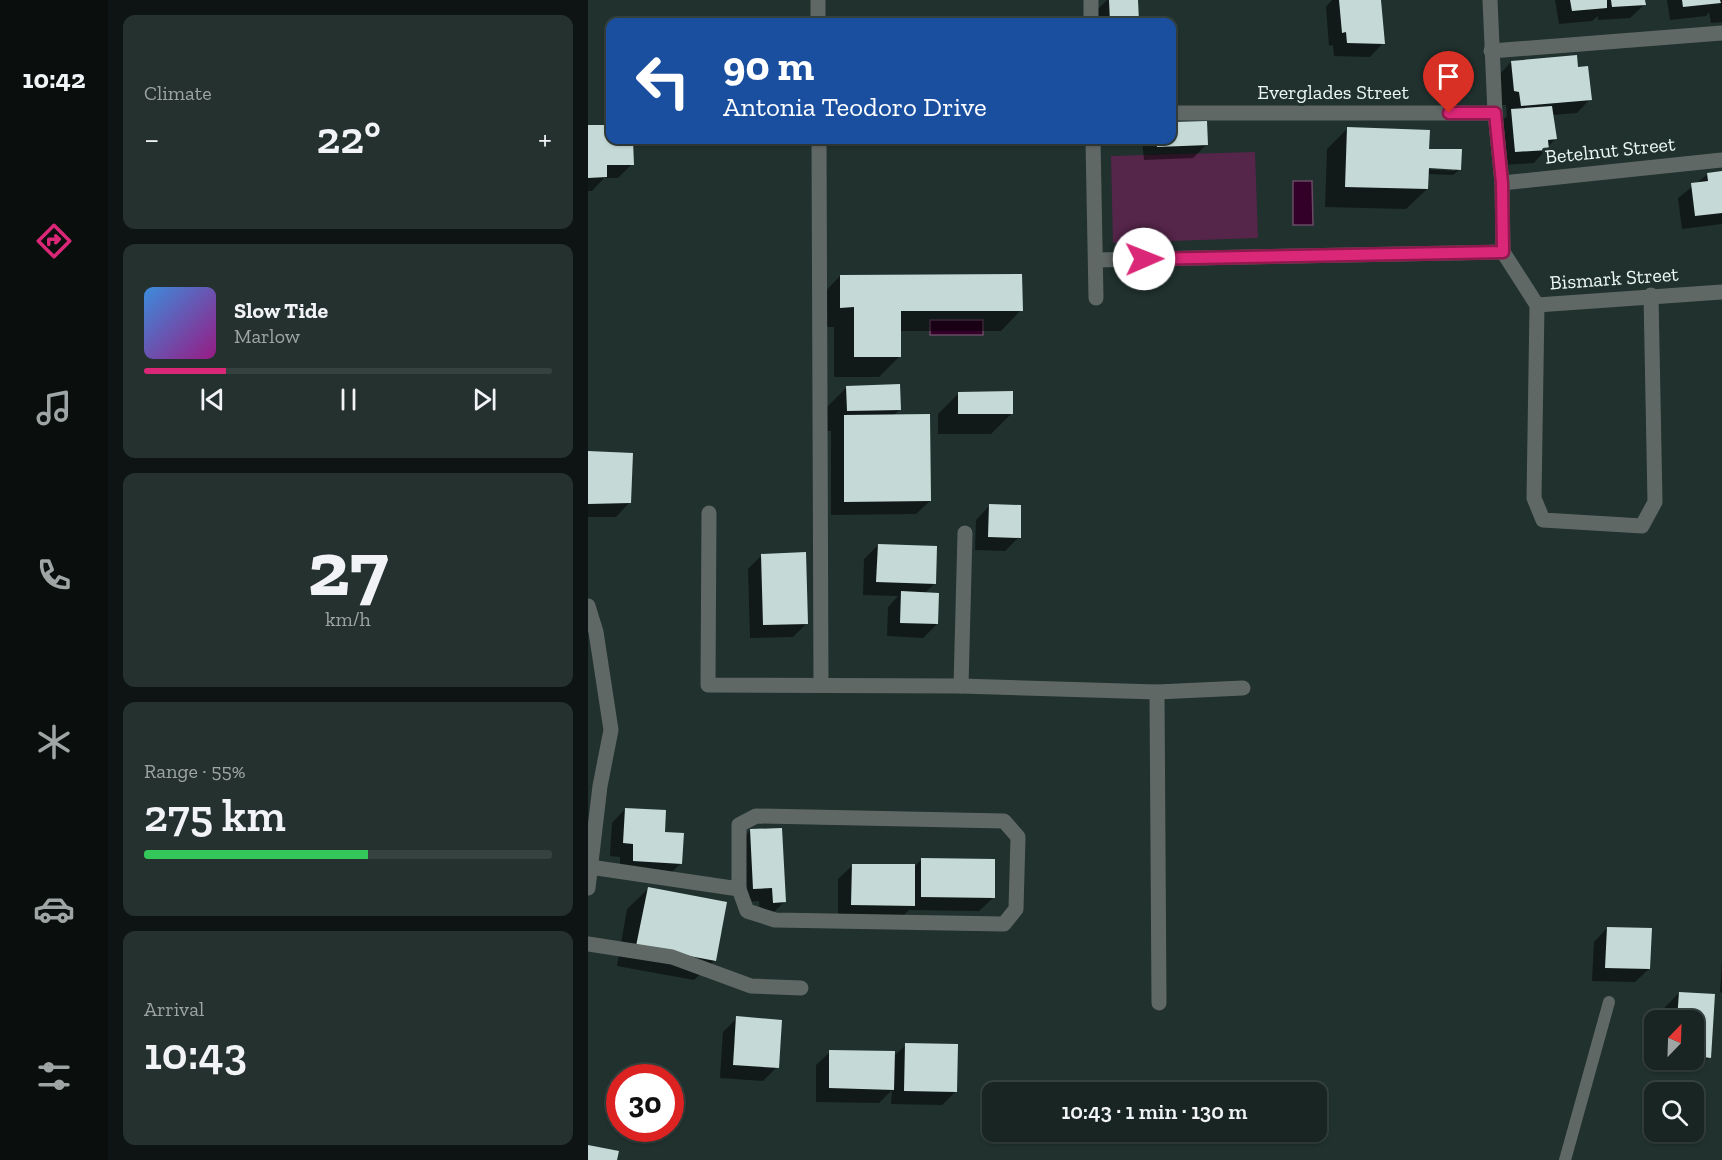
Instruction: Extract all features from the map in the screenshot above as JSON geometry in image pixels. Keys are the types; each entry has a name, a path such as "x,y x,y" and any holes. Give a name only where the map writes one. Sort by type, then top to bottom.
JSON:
{"street":[{"path":"818,0 818,18"},
{"path":"1091,0 1091,18"},
{"path":"1096,260 1503,252 1502,183 1495,113 1490,0"},
{"path":"1491,51 1722,33"},
{"name":"Everglades Street","path":"1176,113 1495,113"},
{"path":"819,144 821,684"},
{"path":"1094,144 1096,298"},
{"name":"Betelnut Street","path":"1502,183 1722,160"},
{"name":"Bismark Street","path":"1503,252 1537,305 1651,295 1722,292"},
{"path":"1537,305 1534,498 1543,520 1642,526 1655,502 1651,295"},
{"path":"709,513 708,685 961,686 1157,692 1243,688"},
{"path":"961,686 965,533"},
{"path":"588,606 596,632 610,730 594,783 588,888"},
{"path":"1157,692 1159,1003"},
{"path":"756,816 1004,821 1018,837 1016,909 1004,924 775,920 747,911 739,889 739,825 756,816"},
{"path":"590,867 739,889"},
{"path":"588,944 672,957 750,986 801,988"}],"lane":[{"path":"1565,1160 1609,1002"}],"shaded area":[{"path":"1255,152 1258,238 1113,243 1111,156"},
{"path":"1293,181 1312,181 1313,225 1293,225"},
{"path":"930,320 983,320 983,335 930,335"}],"building":[{"path":"1109,0 1138,0 1139,18 1110,18"},
{"path":"1339,0 1381,0 1385,44 1347,43 1346,32 1342,33"},
{"path":"1570,0 1607,0 1607,8 1572,11"},
{"path":"1611,0 1645,0 1646,5 1612,7"},
{"path":"1682,0 1720,0 1721,3 1683,7"},
{"path":"1577,55 1578,67 1588,66 1592,100 1521,106 1519,92 1514,91 1511,61"},
{"path":"1552,106 1557,139 1548,140 1549,150 1515,152 1511,109"},
{"path":"1207,121 1208,145 1157,147 1157,144 1176,144 1176,122"},
{"path":"588,125 606,125 606,144 633,144 634,165 607,165 607,177 588,178"},
{"path":"1347,127 1430,130 1429,149 1462,149 1461,170 1429,168 1428,189 1345,187"},
{"path":"1722,171 1722,213 1695,216 1691,183 1708,181 1707,173"},
{"path":"1022,274 1023,311 901,311 901,357 854,357 854,307 840,308 840,275"},
{"path":"900,384 901,410 847,411 846,386"},
{"path":"1013,391 1013,414 958,414 958,392"},
{"path":"930,414 931,501 844,502 844,415"},
{"path":"588,451 633,453 631,503 588,504"},
{"path":"989,504 1021,505 1021,538 988,537"},
{"path":"878,544 937,546 936,584 876,582"},
{"path":"806,552 808,624 763,625 761,554"},
{"path":"901,591 939,593 938,624 900,623"},
{"path":"625,808 666,810 665,832 684,833 682,864 633,861 633,844 623,843"},
{"path":"782,828 786,902 773,903 772,888 753,889 750,829"},
{"path":"921,858 995,859 995,898 921,897"},
{"path":"852,864 915,864 915,906 851,905"},
{"path":"648,887 727,902 716,961 636,946"},
{"path":"1607,927 1652,928 1650,969 1605,968"},
{"path":"1679,992 1715,994 1711,1058 1704,1057 1704,1010 1678,1010"},
{"path":"736,1016 782,1020 779,1068 733,1065"},
{"path":"905,1043 958,1044 957,1092 904,1091"},
{"path":"829,1050 895,1051 894,1090 829,1088"},
{"path":"588,1145 619,1151 617,1160 588,1160"}],"route":[{"path":"1144,259 1503,252 1502,183 1495,113 1449,113"}]}
